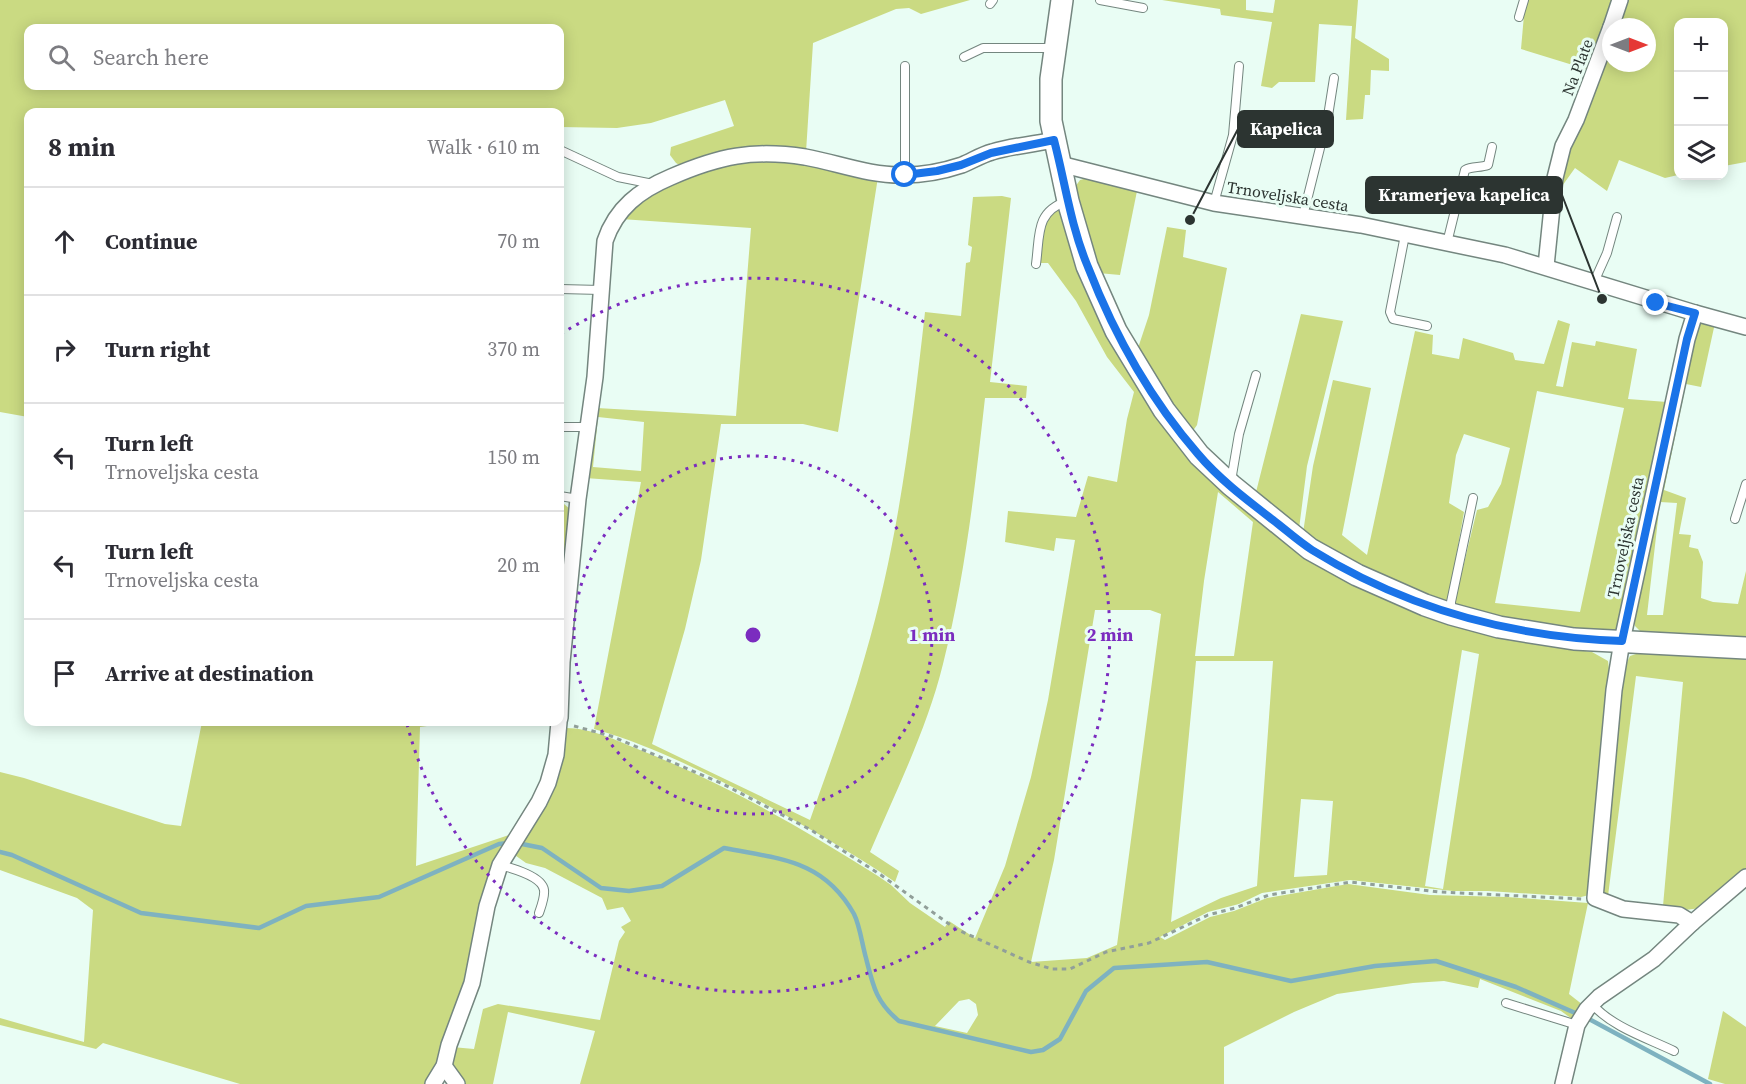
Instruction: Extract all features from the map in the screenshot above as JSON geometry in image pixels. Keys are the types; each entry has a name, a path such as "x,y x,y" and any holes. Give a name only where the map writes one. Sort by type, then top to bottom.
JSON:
{"street":[{"path":"1062,0 1051,79 1051,121 1068,201 1087,266 1126,349 1164,410 1198,455 1249,502 1320,554 1357,575 1425,605 1499,627 1574,639 1746,648"},
{"name":"Na Plate","path":"1614,18 1620,0"},
{"name":"Na Plate","path":"1546,267 1555,178 1563,146 1576,120 1602,51"},
{"path":"564,642 578,499 595,377 605,241 611,224 620,212 653,184 713,161 748,153 805,158 881,174 905,175 937,171 961,165 991,153 1054,140"},
{"name":"Trnoveljska cesta","path":"1060,164 1214,203 1303,216 1505,255 1656,303 1695,313 1687,339 1622,641 1614,690 1595,898"},
{"path":"1695,313 1746,327"},
{"path":"433,1084 444,1066 449,1045 472,982 487,906 500,865 539,802 548,783 556,755 559,726"},
{"path":"1563,1084 1577,1024 1589,1006 1654,959 1746,877"},
{"path":"1595,898 1623,909 1679,915 1692,923"},
{"path":"444,1066 457,1084"}],"lane":[{"path":"1100,0 1143,8"},
{"path":"1519,17 1524,0"},
{"path":"964,57 983,48 1054,48"},
{"path":"905,66 905,175"},
{"path":"1214,203 1233,135 1239,66"},
{"path":"1303,216 1326,126 1334,78"},
{"path":"1447,243 1465,170 1470,167 1481,168 1488,165 1492,147"},
{"path":"564,152 618,177 653,184"},
{"path":"1036,264 1044,215 1055,205 1068,201"},
{"path":"1594,282 1607,253 1617,217"},
{"path":"1405,235 1390,312 1393,319 1427,326"},
{"path":"564,289 601,290"},
{"path":"1231,485 1239,434 1256,375"},
{"path":"564,427 588,427"},
{"path":"1735,519 1746,484"},
{"path":"564,497 578,499"},
{"path":"1451,614 1451,602 1473,498"},
{"path":"500,865 513,868 541,883 544,890 539,913"},
{"path":"1506,1003 1577,1024"},
{"path":"1589,1006 1600,1014 1674,1051"}],"path":[{"path":"564,722 611,736 723,784 811,830 881,875 956,929 1029,962 1052,969 1070,969 1106,952 1149,944 1208,915 1269,895 1352,882 1440,892 1579,900 1595,898"}],"green space":[{"path":"0,0 970,0 921,14 909,8 896,9 813,43 806,152 683,167 676,163 670,155 671,147 734,126 725,100 651,123 617,128 564,127 564,108 24,108 24,416 0,412"},
{"path":"1162,0 1246,0 1246,10 1273,13 1275,0 1358,0 1355,38 1389,59 1389,71 1371,70 1370,95 1365,95 1363,119 1346,120 1352,26 1319,24 1315,82 1279,82 1272,88 1261,86 1272,22 1221,15 1220,9"},
{"path":"1528,0 1615,0 1608,18 1602,18 1602,35 1589,70 1521,49 1524,15"},
{"path":"1625,0 1746,0 1746,162 1728,165 1728,18 1674,18 1674,176 1665,178 1619,160 1607,191 1575,168 1560,189 1565,155 1602,63 1602,72 1656,72 1656,18 1619,18"},
{"path":"768,158 878,177 838,432 803,424 721,424 701,560 685,629 652,744 810,820 846,718 877,614 895,528 909,442 925,312 961,316 966,263 970,262 972,247 968,245 973,197 1011,198 990,382 1027,386 1026,398 985,398 963,565 943,664 920,736 870,852 899,871 895,882 815,832 724,782 660,753 594,729 641,482 585,478 597,408 736,416 751,228 621,219 654,189 715,165","holes":["598,417 644,422 641,471 593,467"]},
{"path":"1087,178 1137,191 1120,275 1098,273 1075,187 1080,180"},
{"path":"1056,209 1061,210 1189,452 1413,611 1465,629 1508,640 1592,652 1608,661 1610,676 1589,895 1581,897 1453,891 1350,880 1262,893 1239,904 1208,912 1160,937 1165,940 1210,917 1234,911 1267,898 1348,884 1430,895 1507,897 1588,903 1569,994 1583,1005 1572,1019 1561,1011 1480,979 1478,988 1444,981 1337,994 1294,1012 1224,1047 1224,1084 580,1084 595,1031 508,1012 493,1084 461,1084 451,1063 452,1047 474,1049 483,1009 498,1004 600,1020 619,941 625,932 621,927 631,921 623,907 607,910 602,898 545,868 526,863 512,853 566,728 585,730 614,739 732,792 821,841 878,876 910,903 945,927 949,921 975,938 1005,866 1031,777 1048,700 1075,540 1056,538 1054,551 1005,542 1008,511 1076,517 1088,476 1117,482 1127,419 1134,392 1107,357 1076,301 1048,263 1040,263 1046,215","holes":["1218,492 1253,522 1234,656 1195,656","1095,610 1150,610 1161,614 1117,945 1087,958 1031,962 1054,860","1462,650 1479,654 1443,889 1425,886","1196,661 1273,661 1257,886 1221,898 1171,922","1301,799 1333,801 1327,875 1294,877","969,999 976,1004 978,1015 967,1033 935,1026 959,1001"]},
{"path":"1167,227 1186,230 1183,257 1227,268 1197,425 1192,432 1136,354 1149,315"},
{"path":"1301,314 1343,321 1307,466 1299,529 1255,496"},
{"path":"1558,320 1570,324 1556,386 1563,387 1572,342 1595,346 1596,341 1637,349 1628,399 1667,402 1619,628 1615,633 1521,626 1456,607 1455,600 1477,510 1488,507 1501,484 1510,448 1464,434 1456,455 1449,503 1464,512 1449,597 1443,604 1393,585 1303,533 1313,466 1333,380 1371,388 1342,535 1367,555 1415,331 1433,335 1432,354 1459,359 1463,338 1513,353 1515,360 1544,364","holes":["1537,391 1624,408 1580,612 1495,603"]},
{"path":"1701,320 1715,323 1701,387 1686,384 1664,490 1686,498 1679,534 1691,535 1689,547 1698,549 1703,562 1701,598 1713,602 1738,604 1746,571 1746,641 1643,634 1635,626 1633,619 1692,333","holes":["1660,502 1677,503 1663,615 1647,615"]},
{"path":"564,504 571,510 564,598"},
{"path":"1656,653 1746,657 1746,872 1701,908 1685,910 1663,906 1683,682 1636,676 1608,896 1604,893 1600,883 1621,674 1630,656"},
{"path":"201,726 427,726 420,727 416,866 509,835 511,838 438,1069 429,1084 240,1084 103,1043 96,1049 0,1025 0,1018 84,1042 93,910 77,898 0,870 0,772 165,824 181,826"},
{"path":"1723,1011 1746,1027 1746,1084 1725,1084 1708,1079"}],"waterway":[{"path":"0,852 12,855 141,913 259,928 306,906 379,897 499,844 509,843"},
{"path":"517,843 542,848 601,888 629,891 662,886 724,848 798,864 828,882 842,896 854,914 876,993 885,1007 899,1021 1031,1052 1043,1050 1060,1039 1086,991 1114,968 1207,962 1291,981 1375,966 1436,961 1516,987 1589,1019 1710,1084"}],"place":[{"name":"Kapelica","path":"1190,220"},
{"name":"Kramerjeva kapelica","path":"1602,299"}],"route":[{"path":"905,175 937,171 961,165 991,153 1054,140 1068,201 1087,266 1116,331 1164,410 1198,455 1249,502 1311,549 1357,575 1425,605 1499,627 1574,639 1622,641 1656,478 1687,339 1695,313 1656,303"}]}
